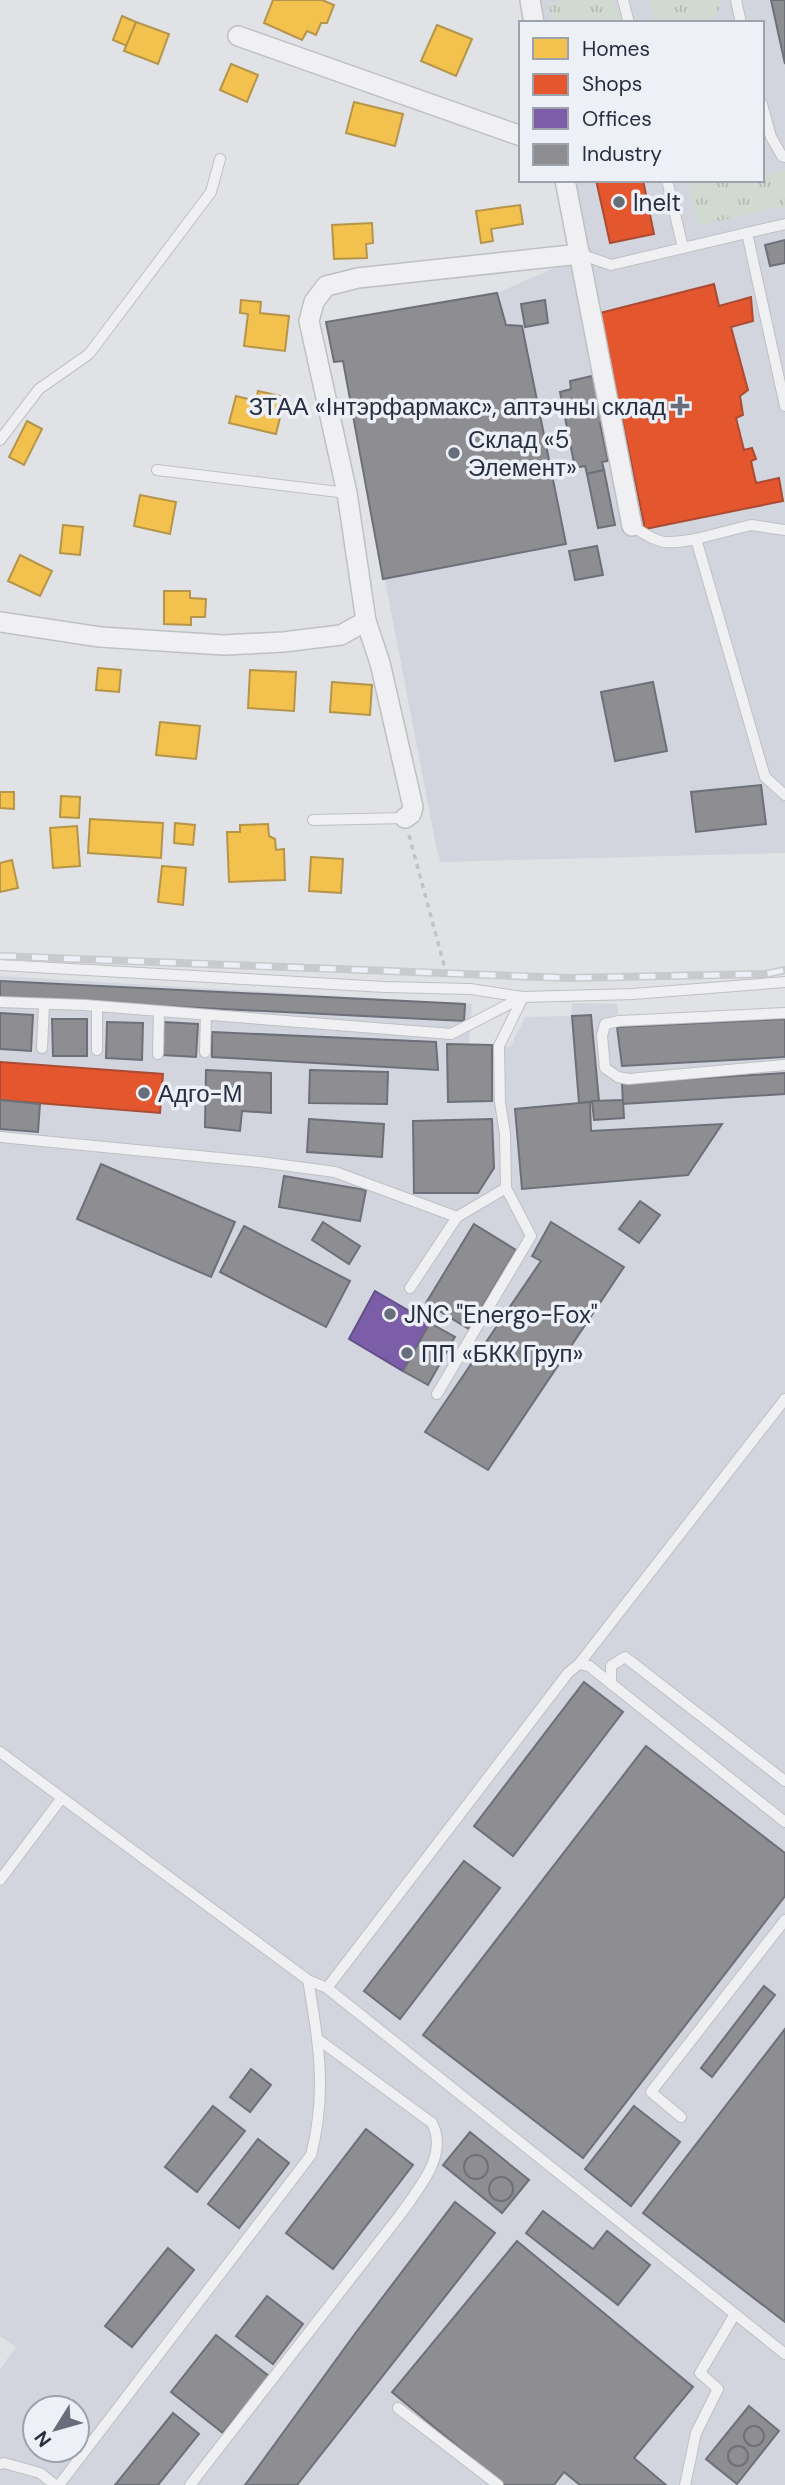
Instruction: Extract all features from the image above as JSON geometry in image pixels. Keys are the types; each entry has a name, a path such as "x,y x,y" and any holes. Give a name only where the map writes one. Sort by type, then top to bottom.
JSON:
{"street":[{"path":"530,0 534,21"},
{"path":"238,36 519,135"},
{"path":"565,182 632,526"},
{"path":"405,818 411,814 413,807 380,663 366,621 346,493 309,321 314,302 326,286 359,278 580,254"},
{"path":"0,622 100,637 223,645 341,635 366,621"}],"lane":[{"path":"623,0 628,21"},
{"path":"736,0 741,21"},
{"path":"764,111 771,137 785,157"},
{"path":"0,440 39,389 89,354 211,192 220,159"},
{"path":"667,182 683,248"},
{"path":"580,254 611,265 785,224"},
{"path":"747,233 785,406"},
{"path":"157,470 346,493"},
{"path":"632,526 669,544 751,525 785,530"},
{"path":"696,538 765,777 785,795"},
{"path":"313,820 405,818"},
{"path":"0,965 385,987 470,989 523,997 633,994 785,982"},
{"path":"0,1002 97,1006 451,1034 523,997"},
{"path":"437,1394 531,1236 506,1188 505,1134 500,1102 499,1046 523,997"},
{"path":"42,1048 44,1004"},
{"path":"97,1006 97,1049"},
{"path":"158,1054 159,1012"},
{"path":"785,1013 619,1021 605,1024 602,1036 605,1068 618,1077 628,1079 785,1065"},
{"path":"205,1052 206,1015"},
{"path":"0,1137 260,1162 335,1172 457,1217"},
{"path":"410,1288 457,1217 506,1188"},
{"path":"327,1988 568,1673 579,1664 785,1399"},
{"path":"611,1684 611,1666 625,1657 785,1781"},
{"path":"579,1664 589,1667 785,1822"},
{"path":"0,1752 308,1980 327,1988 785,2354"},
{"path":"0,1880 61,1798"},
{"path":"681,2117 651,2092 785,1920"},
{"path":"0,2464 40,2473 57,2485 311,2155 321,2109 319,2040 308,1980"},
{"path":"190,2485 400,2215 426,2178 438,2149 437,2133 432,2123 319,2040"},
{"path":"685,2485 696,2433 718,2389 700,2372 736,2314"},
{"path":"398,2408 498,2485"}],"path":[{"path":"405,818 445,974 470,989"}],"shaded area":[{"path":"520,0 785,0 785,853 441,862 437,851 343,361 334,362 326,322 497,293 572,260 556,182 764,182 764,21 524,21"},
{"path":"0,976 472,1004 469,1044 510,1047 525,1017 571,1016 572,1003 617,1004 619,1020 785,1013 785,2485 0,2485 0,2369 16,2347 0,2336"}],"green space":[{"path":"564,0 611,0 621,12 623,21 552,21 549,4"},
{"path":"650,0 720,0 721,5 712,21 654,21"},
{"path":"785,170 785,206 698,226 688,182 764,182 764,175"}],"building: Homes":[{"path":"273,0 322,0 334,5 327,23 321,23 316,35 307,31 302,40 264,23"},
{"path":"122,16 136,22 127,46 113,40"},
{"path":"136,22 169,34 158,64 124,51"},
{"path":"437,25 472,39 456,76 421,61"},
{"path":"231,64 258,75 247,102 220,90"},
{"path":"354,102 403,114 395,146 346,133"},
{"path":"520,205 523,224 491,229 493,241 481,243 476,211"},
{"path":"372,223 373,243 366,244 367,258 334,259 332,225"},
{"path":"241,300 261,302 260,313 289,316 285,351 244,346 248,314 240,313"},
{"path":"258,391 285,397 276,434 229,423 236,396 256,401"},
{"path":"27,421 42,429 24,465 9,457"},
{"path":"140,495 176,502 170,534 134,526"},
{"path":"63,525 83,527 80,555 60,553"},
{"path":"20,555 52,571 40,596 8,581"},
{"path":"164,591 190,591 190,598 206,599 205,617 191,617 191,625 164,624"},
{"path":"98,668 121,670 119,692 96,690"},
{"path":"250,670 296,672 294,711 248,708"},
{"path":"332,682 372,685 370,715 330,712"},
{"path":"160,722 200,726 196,759 156,755"},
{"path":"0,792 14,792 14,809 0,808"},
{"path":"61,796 80,797 79,818 60,817"},
{"path":"90,819 163,823 161,858 88,853"},
{"path":"175,823 195,825 193,845 174,843"},
{"path":"268,824 269,836 275,839 276,850 284,849 285,880 229,882 227,832 240,832 240,825"},
{"path":"77,826 80,866 53,868 50,828"},
{"path":"311,857 343,859 341,893 309,891"},
{"path":"12,860 18,888 0,892 0,863"},
{"path":"162,866 186,868 183,905 158,902"}],"building: Shops":[{"path":"596,182 643,182 654,234 610,243"},
{"name":"ЗТАА «Інтэрфармакс», аптэчны склад","path":"714,284 719,306 751,297 753,321 731,327 748,390 740,396 743,415 736,418 744,450 752,448 756,459 751,461 756,483 779,478 783,501 645,529 600,313"},
{"path":"0,1062 163,1074 160,1113 0,1100"}],"building: Offices":[{"path":"375,1291 430,1323 403,1371 349,1339"}],"building: Industry":[{"path":"771,0 785,0 785,64"},
{"path":"785,240 785,263 770,266 765,245"},
{"name":"Склад «5 Элемент»","path":"497,293 506,325 522,326 566,544 383,579 343,361 334,362 326,322"},
{"path":"545,300 548,323 525,327 521,304"},
{"path":"592,376 593,379 599,378 608,421 600,423 608,461 602,462 604,470 587,474 585,466 575,468 560,392 571,389 570,381"},
{"path":"604,470 615,525 598,528 587,474"},
{"path":"597,546 603,575 575,580 569,551"},
{"path":"653,682 667,751 615,761 601,692"},
{"path":"761,785 766,824 696,832 691,792"},
{"path":"0,981 465,1004 464,1021 0,998"},
{"path":"0,1013 33,1015 31,1051 0,1049"},
{"path":"591,1015 599,1101 579,1103 572,1016"},
{"path":"52,1019 87,1019 87,1056 53,1056"},
{"path":"785,1019 785,1057 622,1066 617,1027"},
{"path":"107,1022 143,1023 142,1060 106,1058"},
{"path":"164,1022 198,1024 196,1057 162,1055"},
{"path":"212,1032 436,1042 438,1070 212,1057"},
{"path":"447,1044 492,1045 492,1101 448,1102"},
{"path":"206,1070 271,1073 271,1113 242,1111 240,1131 205,1127"},
{"path":"310,1070 388,1072 387,1104 309,1103"},
{"path":"785,1073 785,1094 623,1104 622,1083"},
{"path":"0,1100 40,1104 38,1132 0,1129"},
{"path":"623,1100 624,1118 594,1120 592,1101"},
{"path":"590,1102 591,1131 722,1124 688,1175 522,1189 515,1109"},
{"path":"309,1119 384,1124 382,1157 307,1152"},
{"path":"492,1119 494,1168 478,1193 414,1193 413,1121"},
{"path":"101,1164 235,1222 211,1277 77,1219"},
{"path":"284,1176 366,1190 360,1221 279,1207"},
{"path":"640,1201 660,1215 639,1243 619,1229"},
{"path":"323,1222 360,1246 349,1264 312,1240"},
{"path":"551,1222 624,1267 488,1470 425,1432 541,1261 532,1256"},
{"path":"474,1224 516,1250 469,1329 426,1303"},
{"path":"244,1226 350,1281 326,1327 220,1272"},
{"path":"430,1323 455,1337 428,1385 403,1371"},
{"path":"584,1682 623,1712 513,1856 474,1826"},
{"path":"646,1746 785,1853 785,1896 583,2158 423,2035"},
{"path":"464,1861 500,1888 400,2019 364,1991"},
{"path":"764,1986 775,1995 712,2077 701,2068"},
{"path":"785,2029 785,2322 643,2213"},
{"path":"251,2069 271,2085 250,2112 230,2097"},
{"path":"213,2106 245,2131 197,2192 165,2167"},
{"path":"634,2106 680,2142 631,2206 585,2169"},
{"path":"366,2129 413,2165 333,2269 286,2233"},
{"path":"470,2132 529,2180 502,2213 443,2165"},
{"path":"258,2139 289,2163 239,2228 208,2204"},
{"path":"476,2155 487,2162 488,2167 481,2178 476,2179 465,2172 464,2167 471,2156"},
{"path":"501,2177 512,2184 513,2189 506,2200 501,2201 490,2194 489,2189 496,2178"},
{"path":"455,2202 495,2233 297,2485 245,2485 357,2331"},
{"path":"543,2211 593,2249 607,2231 650,2265 618,2305 526,2233"},
{"path":"517,2241 693,2387 634,2458 666,2485 580,2485 564,2472 554,2485 504,2485 392,2392"},
{"path":"168,2248 194,2270 132,2347 105,2326"},
{"path":"267,2296 303,2324 273,2364 236,2336"},
{"path":"216,2335 269,2376 223,2433 171,2392"},
{"path":"749,2406 779,2431 737,2484 706,2459"},
{"path":"173,2413 199,2434 158,2485 115,2485"},
{"path":"754,2426 761,2429 764,2436 761,2443 754,2446 747,2443 744,2436 747,2429"},
{"path":"738,2446 745,2449 748,2456 745,2463 738,2466 731,2463 728,2456 731,2449"}],"railway":[{"path":"0,956 568,978 766,974 785,970"}],"place":[{"name":"Inelt","path":"619,202"},
{"name":"ЗТАА «Інтэрфармакс», аптэчны склад","path":"680,406"},
{"name":"Склад «5 Элемент»","path":"454,453"},
{"name":"Адго-М","path":"144,1093"},
{"name":"JNC \"Energo-Fox\"","path":"390,1314"},
{"name":"ПП «БКК Груп»","path":"407,1353"}]}
